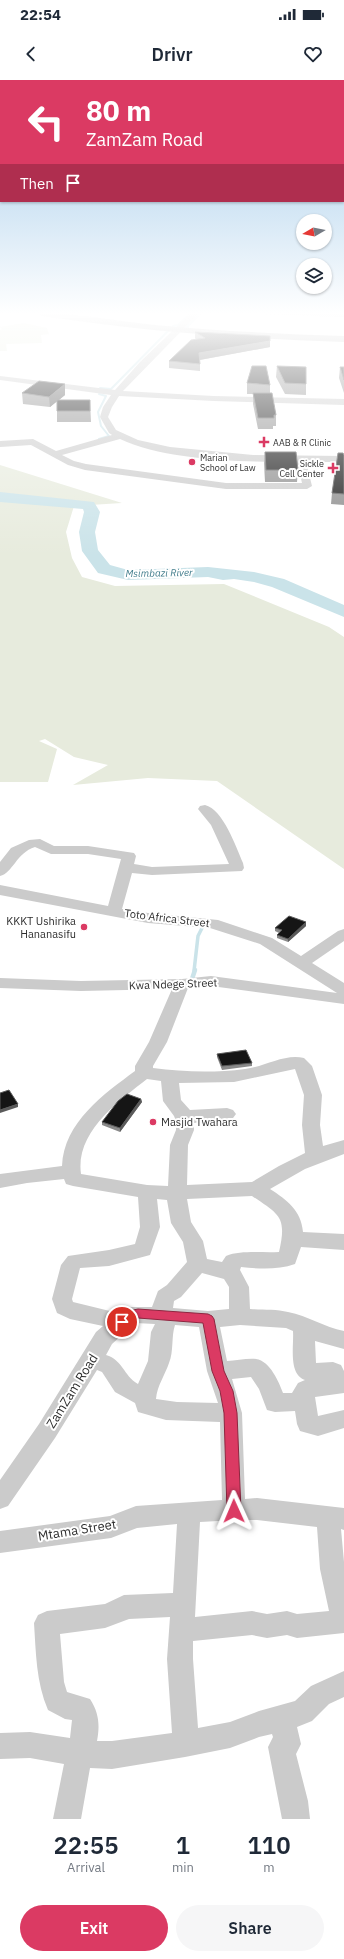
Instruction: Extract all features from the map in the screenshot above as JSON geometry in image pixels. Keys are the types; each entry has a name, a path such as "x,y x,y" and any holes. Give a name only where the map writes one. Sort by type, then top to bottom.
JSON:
{"street":[{"path":"115,394 106,408 104,418 110,431 119,436 143,444 200,455 301,460 344,460"},
{"path":"147,394 344,402"},
{"path":"54,454 119,436"},
{"path":"0,444 33,442 54,454 86,467 156,478 226,486 307,486 301,460"},
{"path":"127,868 152,870 236,868 236,863 218,824 205,809"},
{"path":"0,872 16,851 28,844 35,843 40,843 51,850 88,850 129,856 127,868 114,911"},
{"name":"Toto Africa Street","path":"0,890 148,918 212,923 266,941 302,962 344,990"},
{"path":"302,962 344,934"},
{"name":"Kwa Ndege Street","path":"0,983 81,986 182,984 211,981 344,999"},
{"path":"144,1073 144,1066 158,1042 182,984"},
{"path":"315,1157 311,1124 313,1095 304,1066 298,1062 240,1076 218,1078 169,1077 144,1073 96,1111 87,1123 75,1148 70,1172 73,1179 147,1192 176,1193 256,1188 266,1181 315,1157 344,1147"},
{"path":"169,1077 172,1101 184,1117 185,1130 179,1145 176,1193 181,1223 193,1241 198,1264"},
{"path":"184,1117 227,1114"},
{"path":"0,1181 27,1176 70,1172"},
{"path":"240,1317 239,1286 230,1270 233,1261 238,1259 256,1261 288,1259 293,1239 291,1218 285,1208 256,1188"},
{"path":"122,1322 70,1311 64,1307 62,1299 71,1265 75,1261 109,1258 144,1250 150,1227 147,1192"},
{"path":"293,1239 344,1242"},
{"path":"198,1264 225,1271 230,1270"},
{"path":"198,1264 178,1287 165,1297 159,1362 154,1371 145,1397 146,1405 170,1411 231,1413"},
{"name":"ZamZam Road","path":"0,1499 35,1450 92,1360 104,1338 130,1315 138,1314 208,1319 240,1317 286,1320 304,1326 324,1336 344,1340"},
{"path":"208,1319 218,1371 226,1391 231,1413 234,1511"},
{"path":"304,1326 305,1370 308,1372 333,1371 337,1386 306,1389 303,1393 308,1424 318,1426 344,1419"},
{"path":"92,1360 109,1365 121,1386 131,1392 145,1397"},
{"path":"218,1371 256,1368 269,1385 275,1403 304,1401"},
{"name":"Mtama Street","path":"0,1542 111,1527 136,1517 189,1512 257,1509 337,1519"},
{"path":"186,1744 180,1659 189,1512"},
{"path":"182,1619 252,1623 267,1626 287,1623 296,1626 344,1620 334,1588 330,1557 337,1519"},
{"path":"67,1819 74,1776 80,1754 85,1725 84,1711 81,1708 65,1706 57,1701 51,1682 47,1623 82,1620 105,1616 118,1612 124,1607 165,1605 177,1605 182,1619"},
{"path":"0,1746 30,1745 80,1754 112,1755 186,1744 230,1735 259,1724 282,1719 303,1712 320,1695 344,1684"},
{"path":"282,1719 288,1744 282,1746 282,1752 290,1793 295,1801 296,1819"}],"shaded area":[{"path":"0,465 122,503 74,506 66,532 72,558 82,577 115,586 224,584 329,627 344,637 344,869 217,781 148,778 73,785 108,765 74,757 45,739 39,741 57,749 48,782 0,782"}],"building":[{"path":"30,394 53,394 49,397"},
{"path":"253,394 272,394 276,415 274,415 274,418 258,418"},
{"path":"57,400 90,400 90,411 57,411"},
{"path":"265,452 296,452 298,470 266,470"},
{"path":"338,453 343,453 344,455 344,494 332,493"},
{"path":"289,916 306,922 288,939 277,935 282,930 275,928"},
{"path":"246,1050 252,1063 222,1066 217,1054"},
{"path":"9,1090 18,1104 0,1110 0,1093"},
{"path":"127,1094 141,1099 120,1128 102,1122 118,1101"}],"waterway":[{"path":"99,439 109,436 101,426 98,412 106,396 100,394"},
{"name":"Msimbazi River","path":"0,497 89,505 92,512 87,532 90,551 100,566 104,569 128,575 146,573 208,572 223,575 234,574 254,577 278,583 344,612"},
{"path":"194,971 198,936 204,924"},
{"path":"191,982 195,970"}],"place":[{"name":"AAB & R Clinic","path":"264,442"},
{"name":"Marian School of Law","path":"192,462"},
{"name":"Sickle Cell Center","path":"333,468"},
{"name":"KKKT Ushirika Hananasifu","path":"84,927"},
{"name":"Masjid Twahara","path":"153,1122"}],"route":[{"path":"122,1322 130,1315 138,1314 147,1314 160,1317 208,1319 218,1371 226,1391 231,1413 234,1511"}]}
